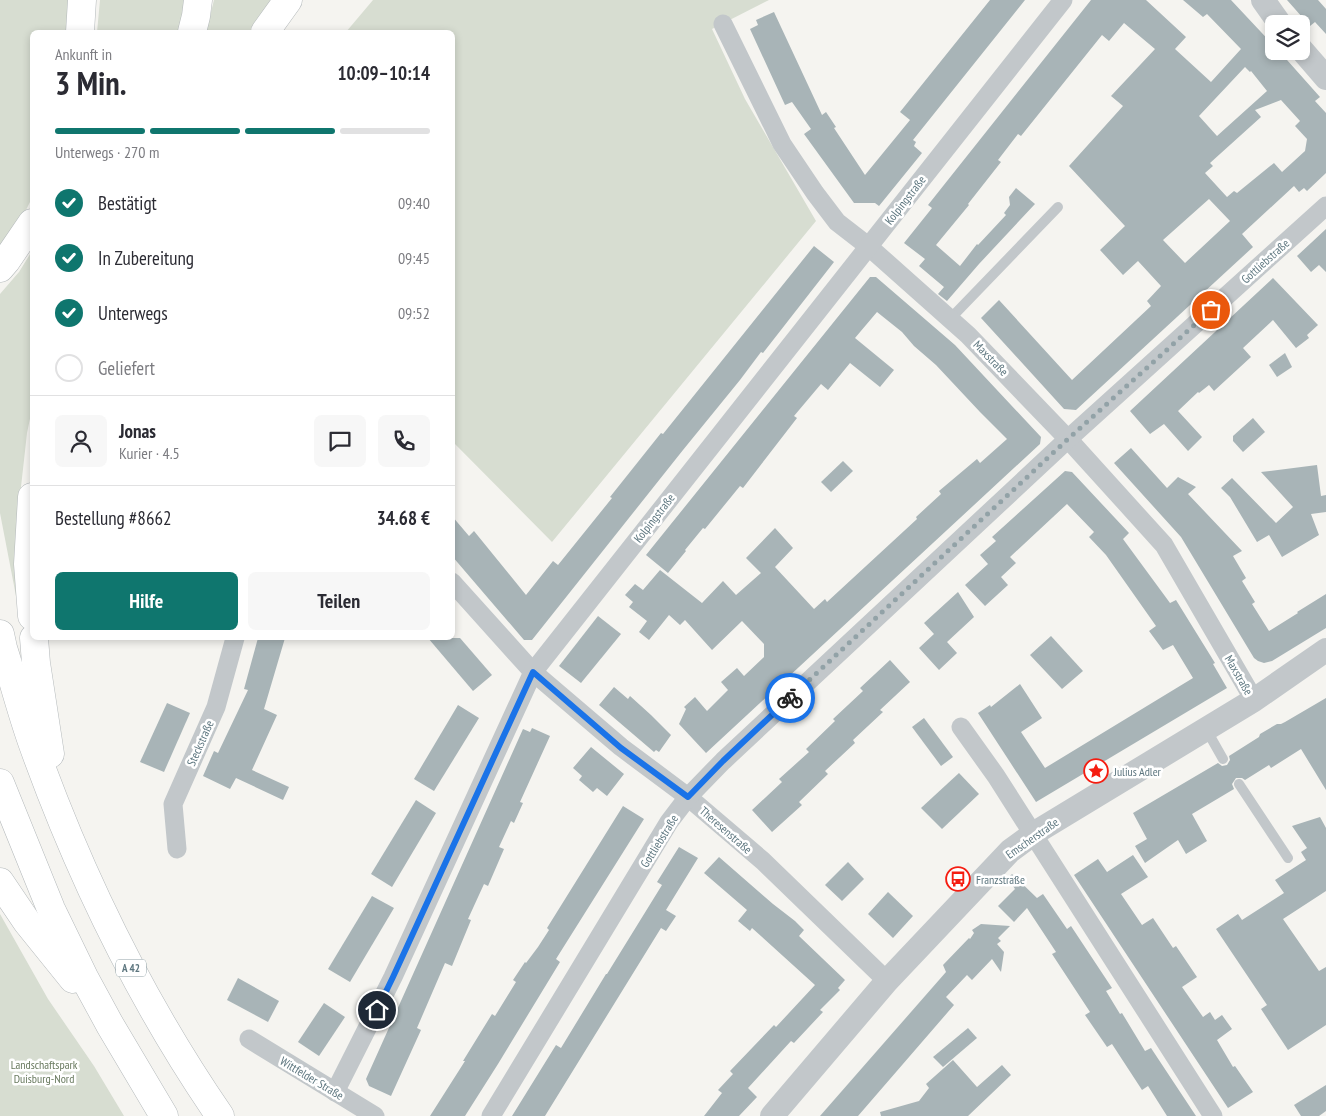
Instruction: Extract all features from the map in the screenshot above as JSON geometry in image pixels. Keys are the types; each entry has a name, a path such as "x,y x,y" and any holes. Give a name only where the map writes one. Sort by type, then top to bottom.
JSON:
{"highway":[{"path":"80,30 82,0"},
{"path":"192,30 198,0"},
{"path":"266,30 288,0"},
{"path":"0,268 30,226"},
{"path":"30,530 28,564 30,590"},
{"name":"A 42","path":"0,634 31,740 58,812 102,913 156,1016 220,1116"},
{"path":"34,640 58,812"},
{"path":"0,783 51,909 85,979 164,1116"},
{"path":"0,882 27,922 110,1025"}],"street":[{"name":"Kolpingstraße","path":"335,1092 393,977 533,672 1064,0"},
{"path":"1255,0 1271,15"},
{"path":"1263,0 1273,15"},
{"name":"Maxstraße","path":"723,24 782,144 837,222 868,246 968,335 1068,439 1164,545 1254,700"},
{"path":"1310,59 1326,78"},
{"name":"Gottliebstraße","path":"491,1116 670,822 688,797 723,761 1068,439 1326,206"},
{"name":"Theresenstraße","path":"455,585 533,672 621,748 688,797 763,862 887,981"},
{"name":"Steckstraße","path":"177,849 173,804 216,708 234,640"},
{"name":"Emscherstraße","path":"772,1116 887,981 1010,851 1033,834 1254,700 1326,650"},
{"name":"Emscherstraße","path":"1254,700 1326,664"},
{"path":"960,727 996,776 1213,1116"},
{"name":"Wittfelder Straße","path":"249,1039 375,1116"}],"lane":[{"path":"950,319 1058,207"},
{"path":"1206,729 1223,759"},
{"path":"1238,784 1288,858"}],"green space":[{"path":"0,0 69,0 67,30 30,30 30,202 21,220 0,249"},
{"path":"100,0 185,0 179,30 97,30"},
{"path":"214,0 272,0 251,30 206,30"},
{"path":"373,0 769,0 712,29 745,99 816,221 552,542 455,444 455,30 348,30"},
{"path":"30,254 30,419 20,496 20,594 16,596 0,513 0,294 19,272"},
{"name":"Landschaftspark Duisburg-Nord","path":"0,914 48,999 94,1066 124,1116 0,1116"}],"building":[{"path":"990,0 1025,0 913,140 916,142 914,146 922,153 879,206 875,203 854,203 804,134 811,129 792,102 785,105 750,29 758,25 756,20 774,12 822,115 826,112 836,127 834,128 865,175 910,120 900,112"},
{"path":"1091,0 1146,0 1186,37 1175,49 1211,82 1241,49 1207,14 1203,17 1183,0 1231,0 1265,36 1265,60 1287,60 1320,97 1315,101 1326,113 1326,173 1307,191 1304,188 1299,192 1294,186 1242,234 1253,247 1076,410 1064,409 981,318 999,300 1072,380 1151,306 1147,301 1161,286 1138,261 1123,275 1100,250 1125,226 1069,166 1123,106 1111,96 1155,49 1124,23 1109,41 1102,35 1021,136 1018,134 998,160 1001,162 936,245 960,266 977,244 1006,215 1004,213 1010,205 1009,197 1016,188 1035,204 947,301 938,294 944,287 919,266 925,259 904,243 932,208 928,205","holes":["1245,67 1267,91 1217,136 1199,116","1281,100 1300,121 1295,126 1307,139 1305,151 1282,172 1274,163 1237,193 1234,191 1227,197 1205,173 1213,166 1210,163 1261,117 1255,110","1209,199 1230,221 1185,263 1163,240"]},
{"path":"1287,0 1318,0 1326,9 1326,34 1315,22 1310,26 1310,15 1300,15"},
{"path":"1326,229 1326,272 1319,265 1311,272 1297,256"},
{"path":"814,246 834,262 532,640 524,640 455,560 455,520 469,536 474,531 526,595 553,561 558,565 661,433 663,434"},
{"path":"870,277 876,277 955,345 1041,437 1040,444 706,753 679,724 686,709 684,707 695,697 707,711 728,690 721,682 737,668 744,676 764,657 764,644 742,621 712,650 685,620 680,625 669,615 649,640 639,632 647,621 629,607 633,602 625,595 635,584 643,590 660,570 702,603 723,581 736,595 761,573 746,558 775,528 793,548 775,567 814,609 825,599 827,602 917,519 916,517 941,494 939,491 977,459 980,463 1007,439 936,365 914,346 902,332 877,312 855,338 894,370 880,387 850,363 828,390 821,384 794,416 797,418 743,488 740,486 705,529 703,528 668,573 646,555"},
{"path":"1273,278 1318,325 1307,335 1309,338 1296,348 1273,320 1243,348 1251,357 1214,391 1209,385 1198,392 1178,411 1202,437 1188,451 1164,424 1150,434 1130,411"},
{"path":"1285,353 1292,367 1277,377 1269,365"},
{"path":"1253,418 1265,432 1243,452 1233,441 1233,436"},
{"path":"1131,448 1167,488 1178,477 1196,487 1188,494 1242,551 1233,556 1246,578 1242,581 1255,602 1252,604 1269,631 1326,594 1326,628 1272,661 1264,663 1254,658 1181,537 1114,463"},
{"path":"843,461 853,471 831,492 821,482"},
{"path":"1317,465 1321,496 1326,495 1326,512 1311,514 1319,535 1282,557 1269,535 1257,542 1230,497 1221,488 1232,478 1276,523 1293,507 1261,472"},
{"path":"1065,471 1072,472 1129,533 1123,539 1170,603 1176,600 1215,663 1213,664 1227,688 1036,802 978,713 990,705 991,707 1020,684 1042,718 1021,732 1045,768 1193,678 1173,645 1163,650 1149,631 1156,626 1106,555 1089,537 1094,532 1067,504 1010,557 1016,563 1001,577 1008,585 985,606 965,585 988,564 980,555 996,541 992,537"},
{"path":"958,592 974,617 947,642 957,653 939,670 919,648 934,634 924,623"},
{"path":"598,616 621,634 581,683 559,666"},
{"path":"1051,636 1083,671 1062,689 1030,655"},
{"path":"455,638 460,638 492,675 473,691 430,640 455,640"},
{"path":"257,640 284,640 264,709 277,715 252,770 289,787 283,800 236,778 230,789 203,776 214,751 218,753 248,690 244,689"},
{"path":"890,660 910,682 880,710 883,712 853,740 855,743 825,771 828,774 799,802 802,805 772,832 752,810 782,782 779,779 809,752 806,749 835,721 833,719 863,691 860,688"},
{"path":"614,687 628,699 630,696 671,735 659,752 656,750 654,752 599,705"},
{"path":"1326,698 1326,790 1301,749 1271,768 1269,765 1245,780 1236,778 1232,784 1234,789 1192,814 1207,841 1186,854 1178,840 1145,863 1135,846 1147,839 1133,813 1218,763 1222,766 1227,765 1230,760 1229,756 1259,737 1260,734"},
{"path":"167,703 190,713 164,772 140,762"},
{"path":"458,705 479,718 434,791 414,779"},
{"path":"924,718 953,757 941,766 912,727"},
{"path":"532,728 550,736 520,802 523,803 514,823 511,821 499,847 504,849 488,886 484,884 468,919 471,920 452,966 445,963 417,1028 421,1030 391,1096 369,1086 366,1079 523,729 530,732"},
{"path":"591,747 624,774 607,796 597,788 593,792 579,780 582,776 573,768"},
{"path":"959,773 979,794 942,829 921,808"},
{"path":"416,800 436,813 392,887 371,874"},
{"path":"623,806 644,819 556,959 560,962 498,1064 465,1116 430,1116 492,1014 495,1016 516,982 513,980 549,930 547,928"},
{"path":"1320,817 1326,828 1326,891 1283,919 1319,971 1326,967 1326,1025 1288,1050 1261,1009 1267,1005 1216,929 1238,914 1242,920 1284,893 1275,880 1306,860 1301,852 1307,848 1292,826"},
{"path":"679,847 698,858 666,910 676,916 666,931 661,928 545,1116 512,1116 556,1045 561,1048 607,974 662,885 657,882"},
{"path":"1133,855 1148,877 1121,894 1142,925 1153,918 1173,948 1176,946 1197,977 1182,987 1203,1017 1210,1012 1215,1020 1222,1015 1232,1029 1217,1040 1233,1067 1235,1066 1253,1092 1228,1108 1074,875 1098,859 1107,872"},
{"path":"719,857 795,921 804,930 799,936 845,980 838,988 840,990 820,1010 823,1012 794,1043 791,1041 748,1088 757,1097 739,1116 704,1116 722,1093 718,1090 733,1074 730,1071 774,1025 776,1027 815,985 752,928 750,931 738,921 747,910 704,873"},
{"path":"848,862 864,879 842,901 825,885"},
{"path":"1012,874 1037,898 1043,894 1067,929 1071,926 1112,988 1106,991 1120,1014 1122,1013 1145,1051 1151,1048 1196,1116 1167,1116 1148,1086 1142,1090 1112,1044 1107,1047 1085,1015 1090,1012 1052,954 1056,952 1027,908 1014,922 998,906 1015,889 1008,878"},
{"path":"888,892 913,916 893,938 868,914"},
{"path":"372,896 394,908 350,982 328,969"},
{"path":"981,924 1010,926 998,938 1001,941 997,944 1004,952 1001,972 992,959 972,980 967,975 946,997 954,1005 858,1116 820,1116 946,972 943,965 970,939 974,933 972,930"},
{"path":"238,978 279,1001 268,1022 227,1000"},
{"path":"324,1003 345,1017 319,1056 298,1042"},
{"path":"968,1028 977,1038 943,1067 933,1057"},
{"path":"953,1060 977,1087 1002,1065 1011,1075 968,1116 881,1116 880,1112 919,1101 929,1088 926,1084"},
{"path":"1326,1085 1326,1111 1319,1116 1301,1116 1294,1105"}],"way so far":[{"path":"790,698 1068,439 1211,310"}],"place":[{"name":"Julius Adler","path":"1096,771"},
{"name":"Franzstraße","path":"958,879"}],"route":[{"path":"377,1010 533,672 621,748 688,797 790,698"}]}
